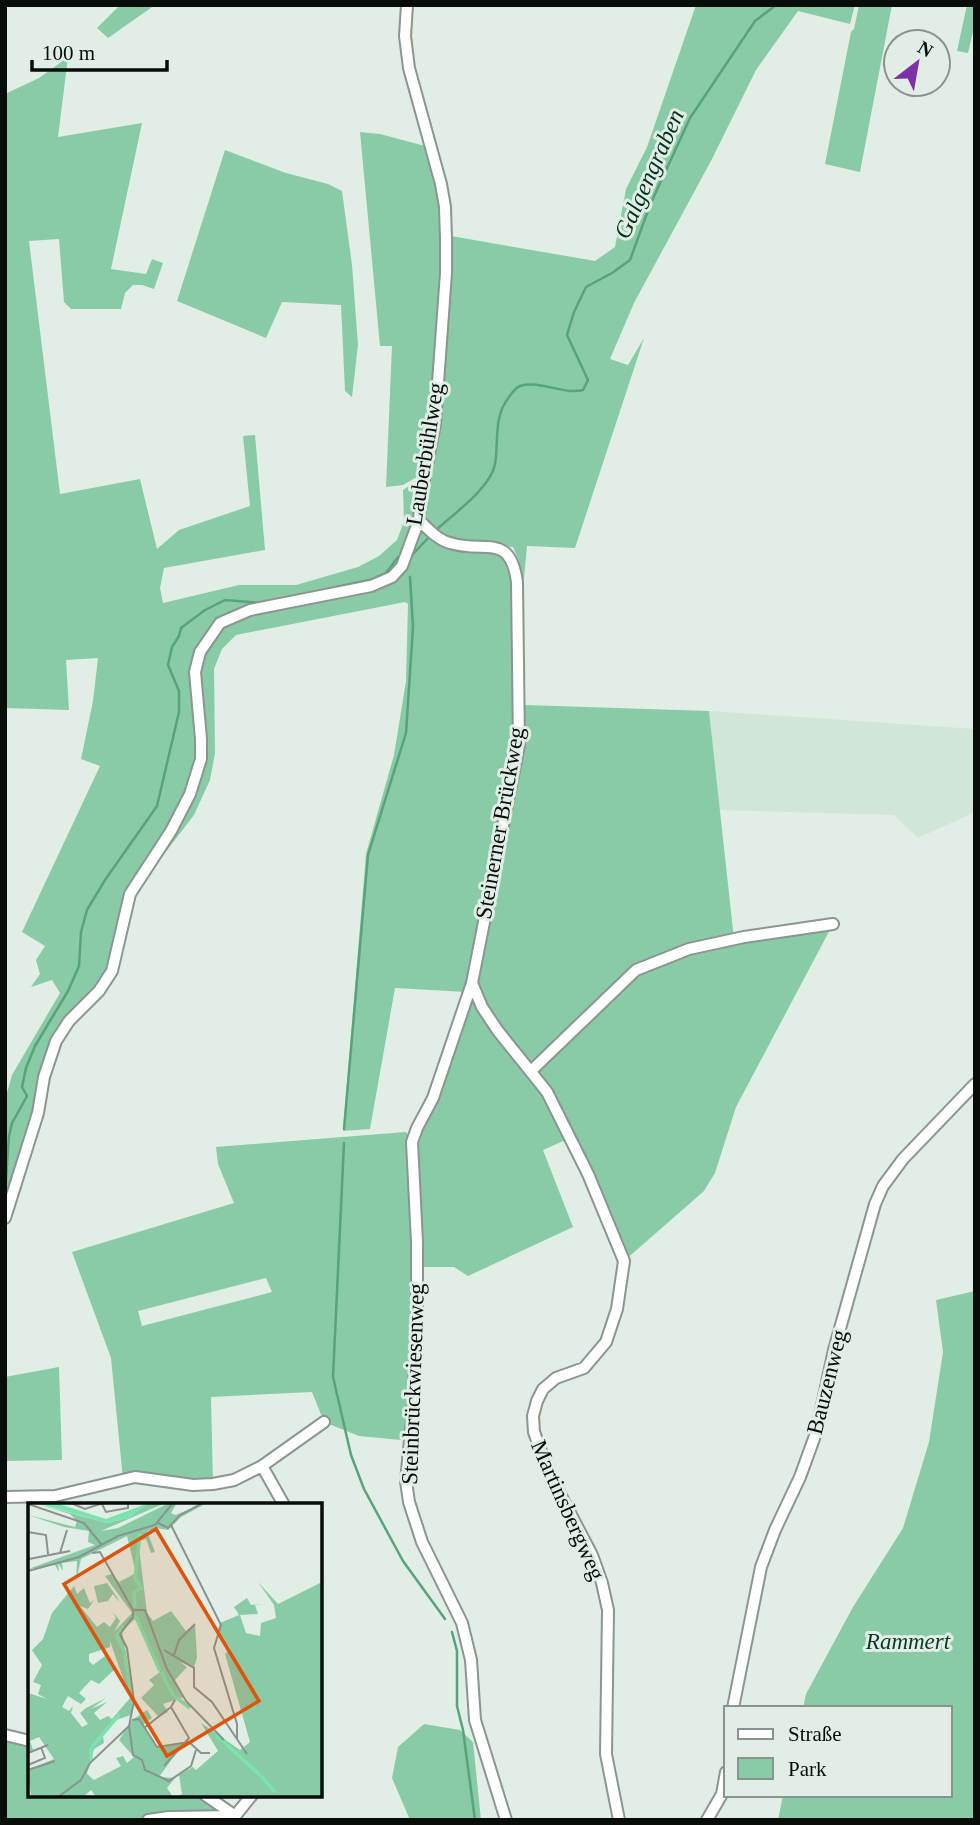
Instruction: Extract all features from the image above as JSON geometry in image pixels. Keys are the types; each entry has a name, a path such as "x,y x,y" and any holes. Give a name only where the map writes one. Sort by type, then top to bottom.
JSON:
{"street":[{"name":"Lauberbühlweg","path":"5,1218 38,1113 44,1077 56,1041 69,1021 99,991 112,971 130,894 171,831 190,794 201,759 195,672 200,652 220,623 250,610 371,586 392,578 402,566 409,544 423,524 421,496 435,424 446,273 445,228 441,184 409,68 405,36 407,5"},
{"name":"Steinerner Brückweg","path":"423,524 442,540 450,543 502,550 514,562 517,582 519,745 472,983"},
{"path":"532,1070 636,970 648,964 689,949 744,937 833,924"},
{"name":"Martinsbergweg","path":"472,983 482,1007 493,1023 547,1092 571,1137 624,1261 617,1309 607,1342 584,1368 556,1378 543,1388 533,1416 534,1432 549,1473 592,1555 608,1610 606,1754 619,1820"},
{"name":"Steinbrückwiesenweg","path":"472,983 433,1098 412,1142 417,1314 413,1410 406,1481 409,1502 422,1542 462,1623 471,1660 475,1720 506,1820"},
{"name":"Bauzenweg","path":"733,1706 761,1567 816,1433 834,1350 875,1204 883,1186 903,1159 975,1084"},
{"path":"5,1497 55,1496 135,1477 193,1485 234,1480 262,1466 324,1422"},
{"path":"262,1466 283,1503"},
{"path":"5,1735 28,1741"},
{"path":"707,1820 722,1794 724,1784"},
{"path":"208,1797 236,1818"},
{"path":"236,1818 251,1797"},
{"path":"148,1820 169,1817 236,1818"}],"shaded area":[{"path":"709,711 975,729 975,812 918,838 894,815 718,810"}],"green space":[{"path":"120,5 155,5 108,38 97,28"},
{"path":"696,5 855,5 850,24 798,11 756,70 712,159 634,303 610,359 628,365 644,338 575,548 527,546 521,610 519,561 513,547 445,537 435,530 428,520 424,506 444,392 451,236 595,261 615,247 626,189 647,147"},
{"path":"859,5 892,5 888,28 882,28 882,57 860,172 825,164 851,32"},
{"path":"967,5 975,5 975,23 968,53 957,51"},
{"path":"68,57 58,137 142,123 111,269 146,274 152,259 163,263 154,289 133,285 125,293 121,309 71,309 64,302 59,239 29,241 60,494 140,479 157,549 179,530 250,506 243,436 255,435 265,550 164,568 160,588 163,603 239,585 296,585 358,567 379,556 397,540 404,521 403,490 422,477 413,521 432,536 493,550 512,563 517,744 513,766 507,766 507,769 511,770 466,992 395,988 370,1129 343,1131 366,854 394,755 406,681 408,604 405,602 236,635 222,649 214,669 215,753 210,780 194,815 168,849 128,893 110,970 68,1020 5,1212 5,1100 12,1075 60,993 52,980 31,987 40,974 36,960 45,946 22,932 100,766 81,759 93,701 98,658 66,660 69,710 5,708 5,94 39,78"},
{"path":"360,132 380,134 425,146 436,181 442,220 433,423 425,465 417,477 403,485 386,487 392,346 380,346"},
{"path":"225,150 342,191 352,265 358,345 352,397 345,391 341,305 282,302 266,338 177,301"},
{"path":"525,705 709,711 734,939 833,924 736,1107 715,1173 704,1191 624,1261 570,1138 543,1150 573,1227 468,1276 454,1267 418,1267 411,1441 359,1436 324,1422 312,1392 211,1397 213,1484 123,1479 111,1358 72,1252 234,1203 218,1164 216,1147 406,1132 412,1141 478,969 524,744","holes":["266,1278 272,1292 142,1326 138,1311"]},
{"name":"Rammert","path":"975,1291 975,1820 778,1820 783,1797 952,1797 952,1706 803,1706 806,1694 853,1607 903,1528 929,1442 943,1352 936,1300"},
{"path":"59,1367 62,1460 5,1461 5,1377"},
{"path":"424,1724 460,1730 473,1742 481,1820 410,1820 392,1778 398,1747"},
{"path":"5,1735 28,1741 28,1797 208,1797 235,1816 148,1820 5,1820"}],"waterway":[{"name":"Galgengraben","path":"435,531 479,492 492,473 501,413 515,389 528,385 568,391 583,390 588,380 567,335 586,287 630,260 650,205 690,118 755,21 776,5"},
{"name":"Galgengraben","path":"410,555 430,536"},
{"name":"Galgengraben","path":"319,591 373,579 386,573 398,557 403,556"},
{"path":"344,1129 368,855 406,733 413,627 410,577"},
{"name":"Galgengraben","path":"5,1193 9,1136 12,1123 27,1096 22,1087 26,1068 35,1046 68,991 79,966 81,932 87,910 157,806 179,712 179,691 168,665 172,647 181,628 205,610 225,600 261,603"},
{"path":"344,1143 333,1377 351,1455 364,1489 403,1561 445,1619"},
{"path":"452,1632 457,1651 457,1706 463,1730 475,1820"}]}
